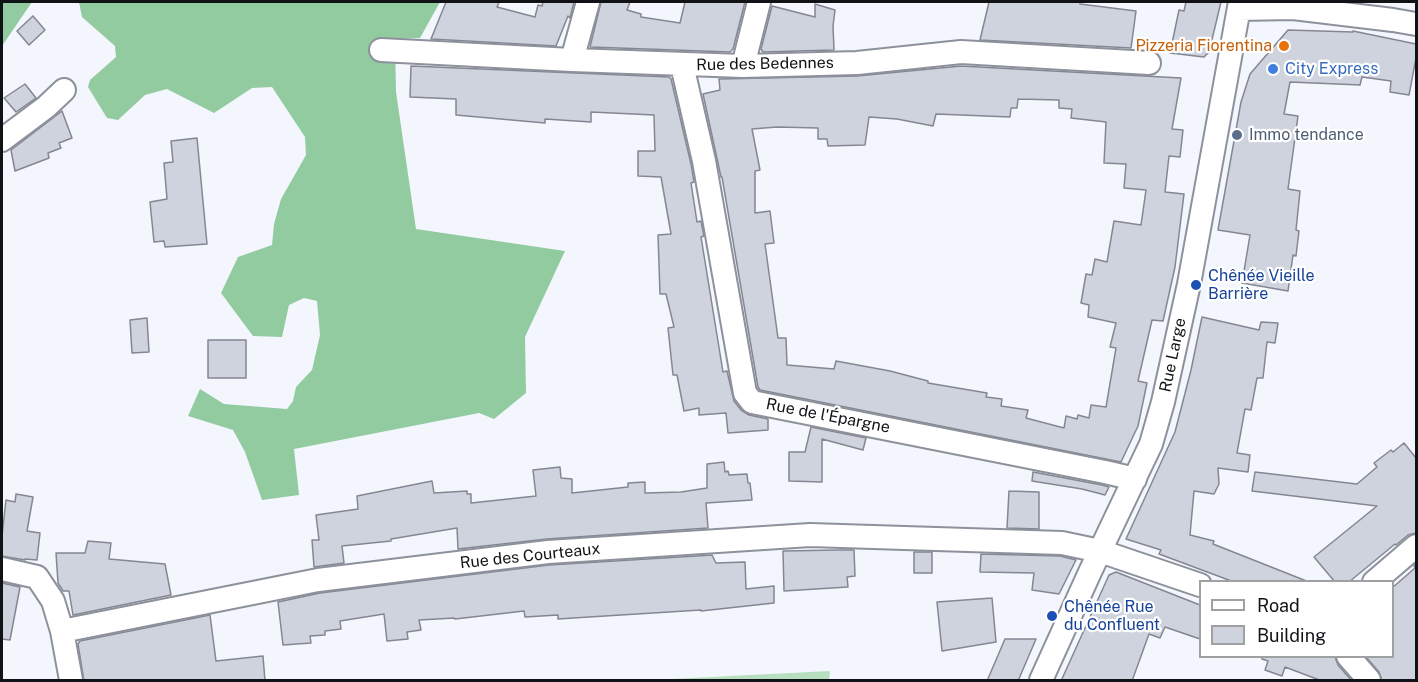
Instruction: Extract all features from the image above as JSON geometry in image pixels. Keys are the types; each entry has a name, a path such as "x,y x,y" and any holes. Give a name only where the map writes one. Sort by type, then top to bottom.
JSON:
{"street":[{"path":"572,60 588,2"},
{"path":"743,66 759,2"},
{"path":"1240,5 1293,8 1416,24"},
{"name":"Rue Large","path":"1041,681 1151,444 1189,284 1240,5"},
{"name":"Rue des Bedennes","path":"381,50 682,65 857,63 961,52 1149,63"},
{"name":"Rue de l'Épargne","path":"682,65 704,161 745,393 752,402 1135,479"},
{"path":"2,140 46,107 64,90"},
{"name":"Rue des Courteaux","path":"62,631 318,580 548,552 810,535 1062,543 1100,551 1199,585"},
{"path":"1376,580 1416,546"},
{"path":"2,570 37,576 53,601 62,631 71,681"},
{"path":"1349,658 1369,681"}],"green space":[{"path":"2,2 32,2 2,46"},
{"path":"79,2 440,2 420,38 395,39 396,92 416,229 565,251 525,337 526,393 494,419 479,413 294,449 299,495 262,500 245,452 233,430 188,416 200,389 224,404 287,409 293,401 296,387 312,370 320,335 317,301 304,298 289,305 282,337 253,336 221,293 238,257 272,245 274,224 281,199 306,155 305,137 272,87 252,88 214,113 167,89 145,95 118,120 107,118 88,87 90,80 116,57 115,46 82,17"},
{"path":"830,671 829,680 652,680"}],"building":[{"path":"446,2 499,2 497,7 535,17 538,5 542,6 543,2 574,2 570,18 568,16 556,46 431,39"},
{"path":"601,2 630,2 627,10 641,14 641,17 680,23 685,2 745,2 733,49 730,52 590,47"},
{"path":"989,2 1080,2 1080,4 1136,11 1131,48 980,40"},
{"path":"1186,2 1221,2 1209,52 1204,57 1170,53 1179,10 1184,11"},
{"path":"815,4 835,10 834,50 763,52 761,49 772,6 815,17"},
{"path":"33,16 45,30 29,45 17,31"},
{"path":"1288,30 1353,31 1416,44 1416,58 1409,95 1390,92 1391,81 1362,77 1360,85 1290,82 1284,114 1298,116 1288,189 1300,191 1296,256 1293,255 1288,291 1242,283 1250,235 1218,230 1241,102 1250,74"},
{"path":"411,66 669,77 671,79 691,164 694,182 691,183 697,222 701,221 704,236 701,237 723,372 727,371 734,401 741,410 749,415 768,419 768,430 728,433 726,413 699,415 699,408 684,411 677,375 673,375 668,328 674,327 666,294 660,294 658,235 671,234 661,177 638,176 638,151 655,151 654,115 591,112 591,122 545,119 545,123 456,115 456,99 410,97"},
{"path":"961,66 1181,78 1172,129 1183,130 1180,157 1169,156 1165,192 1184,194 1175,267 1163,321 1152,320 1138,381 1147,383 1138,426 1121,462 760,390 722,177 703,94 720,90 719,79 857,76","holes":["1018,99 1059,100 1059,108 1072,109 1071,118 1106,122 1104,163 1126,164 1124,188 1146,190 1141,225 1114,221 1107,262 1095,259 1092,275 1086,274 1081,303 1089,305 1088,317 1116,323 1110,347 1116,348 1106,407 1091,405 1089,418 1078,415 1077,419 1066,416 1064,428 1026,418 1028,410 1001,406 1002,399 986,397 987,393 928,383 928,381 890,371 836,361 834,369 787,365 786,338 778,338 765,244 774,243 770,211 755,213 755,171 760,170 752,129 818,128 818,139 827,139 828,146 865,145 869,117 897,119 933,126 936,114 1010,117 1011,108 1017,108"]},
{"path":"25,84 36,98 16,112 4,98"},
{"path":"62,111 72,138 59,143 61,148 48,153 49,158 15,171 11,150"},
{"path":"197,138 207,244 165,247 164,241 154,242 150,202 167,199 164,163 173,162 171,141"},
{"path":"1202,317 1259,330 1261,322 1278,323 1275,343 1267,342 1263,378 1257,378 1251,410 1245,409 1237,453 1250,455 1248,472 1218,468 1219,484 1214,494 1194,491 1190,535 1214,541 1213,544 1304,580 1229,580 1159,554 1161,550 1126,539 1175,432"},
{"path":"147,318 149,352 132,353 130,320"},
{"path":"208,340 246,340 246,378 208,378"},
{"path":"811,427 866,438 863,450 822,439 822,482 789,481 789,452 805,452"},
{"path":"1404,443 1416,458 1416,533 1408,535 1395,544 1351,580 1333,580 1314,557 1377,506 1252,491 1255,472 1357,484 1377,467 1374,463 1391,450 1393,452"},
{"path":"724,462 725,472 728,471 729,475 747,474 752,500 706,503 708,528 547,539 458,549 457,528 391,539 391,541 342,546 344,563 314,567 312,540 319,540 316,515 358,509 357,496 432,481 434,493 467,491 467,494 471,494 471,503 536,496 533,470 560,467 561,478 572,479 572,493 628,487 628,483 645,482 645,493 681,492 707,488 707,464"},
{"path":"1033,472 1109,487 1105,495 1032,481"},
{"path":"1009,491 1039,492 1039,529 1007,528"},
{"path":"16,494 33,497 27,531 40,533 37,560 2,556 6,500 15,502"},
{"path":"88,541 111,543 109,559 165,564 171,595 73,615 69,591 63,591 58,583 56,553 85,553"},
{"path":"854,550 855,576 847,577 848,587 784,591 783,551"},
{"path":"914,552 932,552 932,573 914,573"},
{"path":"981,554 1060,556 1076,560 1059,594 1032,590 1034,573 980,572"},
{"path":"712,555 716,563 745,562 746,589 774,586 774,603 701,611 558,619 558,615 525,617 524,611 455,619 419,620 421,630 407,632 408,639 387,641 384,614 340,621 341,629 325,631 325,635 310,636 311,643 283,645 278,602 320,593 549,565"},
{"path":"1416,563 1416,681 1382,681 1379,672 1367,658 1394,658 1394,586 1415,568"},
{"path":"1116,572 1199,605 1199,639 1165,627 1160,638 1149,634 1132,681 1061,681 1109,575"},
{"path":"2,583 20,587 10,640 2,639"},
{"path":"992,598 996,642 942,651 937,602"},
{"path":"210,615 216,661 263,656 265,681 84,681 78,644 80,641"},
{"path":"1005,639 1036,639 1018,681 987,681"},
{"path":"1335,658 1338,665 1352,681 1322,681 1285,667 1282,676 1265,670 1268,661 1262,659"}],"place":[{"name":"Pizzeria Fiorentina","path":"1284,46"},
{"name":"City Express","path":"1273,69"},
{"name":"Immo tendance","path":"1237,135"},
{"name":"Chênée Vieille Barrière","path":"1196,285"},
{"name":"Chênée Rue du Confluent","path":"1052,616"}]}
